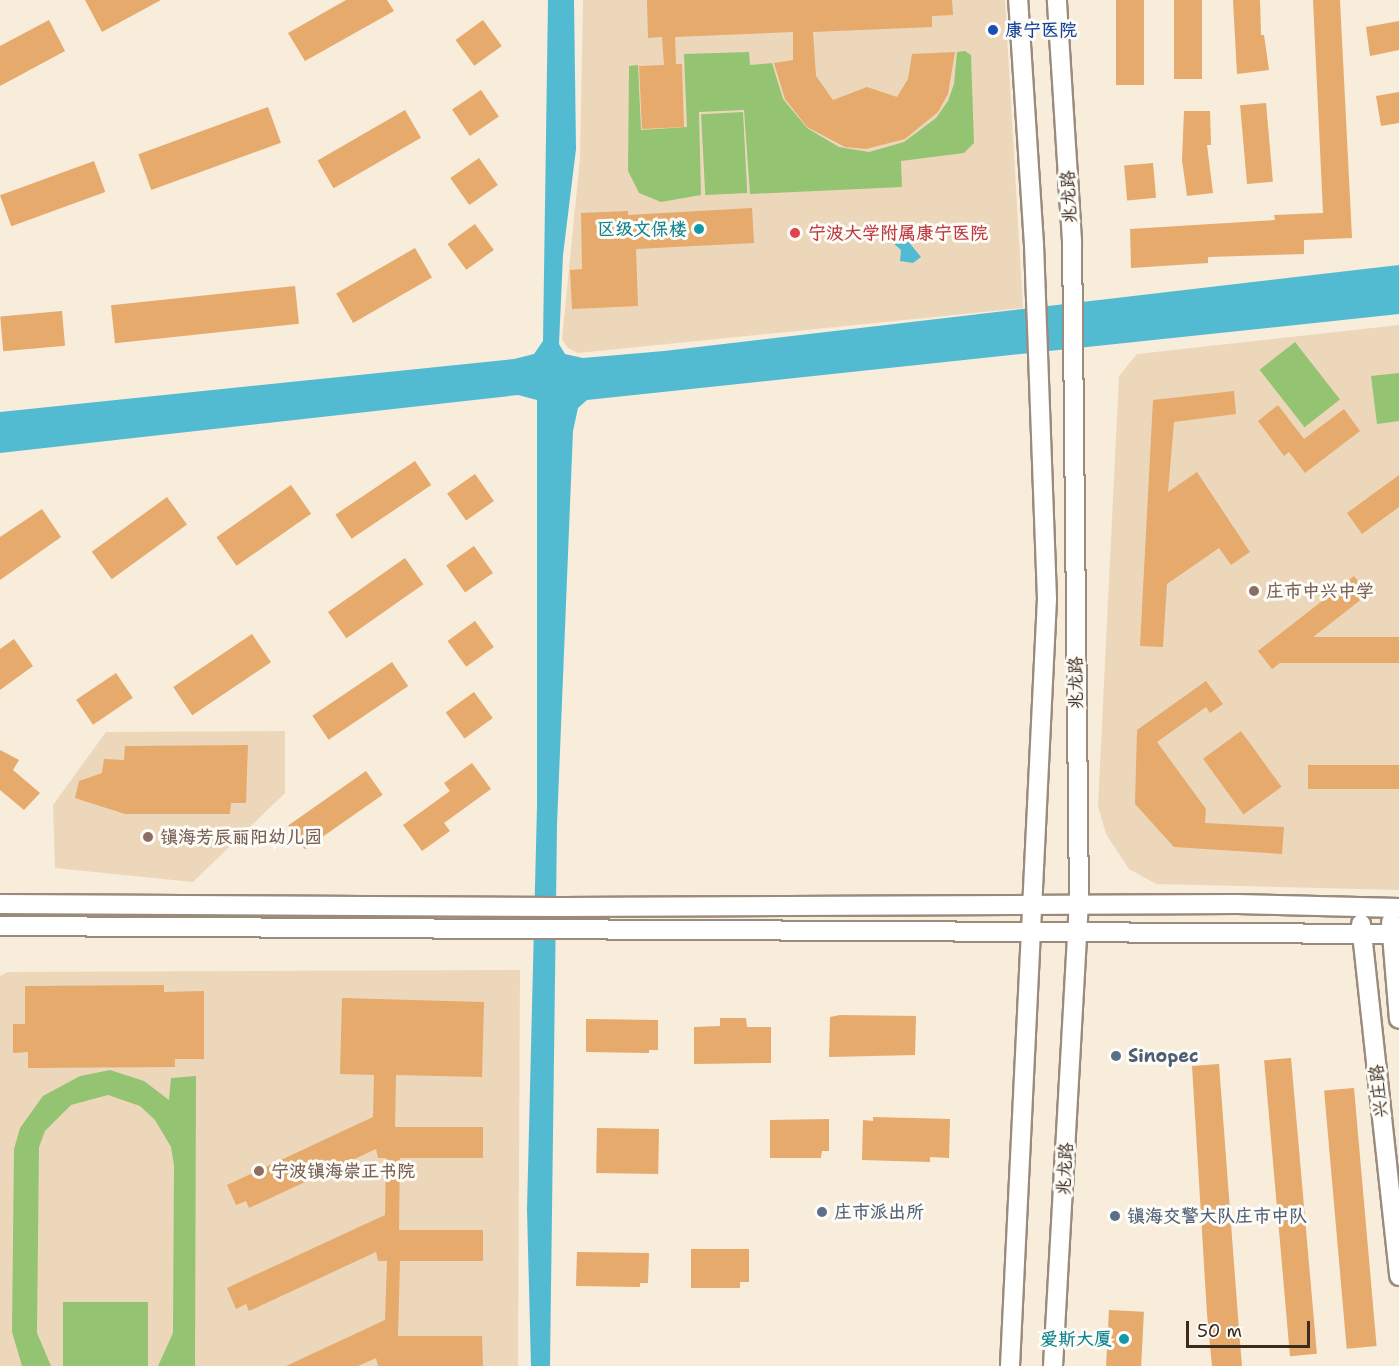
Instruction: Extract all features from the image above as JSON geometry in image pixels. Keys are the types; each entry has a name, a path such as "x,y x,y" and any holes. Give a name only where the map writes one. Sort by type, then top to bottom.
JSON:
{"street":[{"name":"兆龙路","path":"1010,1366 1047,599 1034,245 1018,0"},
{"name":"兆龙路","path":"1053,1366 1079,904 1072,241 1057,0"},
{"path":"0,904 562,907 1079,904 1394,908 1399,1019"},
{"name":"兴庄路","path":"1359,907 1399,1276"},
{"path":"0,926 562,928 1078,934 1395,934"}],"shaded area":[{"name":"宁波大学附属康宁医院","path":"583,0 1005,0 1023,308 578,353 568,348 562,339 580,158"},
{"name":"庄市中兴中学","path":"1399,325 1399,890 1156,884 1129,869 1106,834 1098,806 1119,376 1137,354"},
{"name":"镇海芳辰丽阳幼儿园","path":"285,731 285,793 193,882 55,868 53,805 106,732"},
{"name":"宁波镇海崇正书院","path":"520,970 518,1366 0,1366 0,976 8,972"}],"green space":[{"path":"965,51 971,55 974,143 964,153 901,161 902,187 750,194 744,110 699,112 701,195 661,202 639,193 628,171 629,66 638,65 641,130 687,127 684,54 749,52 750,65 772,63 783,99 807,128 839,147 869,152 904,142 936,118 948,101 954,84 957,52"},
{"path":"743,112 747,193 705,195 701,114"},
{"path":"1295,342 1340,400 1304,427 1260,370"},
{"path":"1399,373 1399,421 1377,424 1371,376"},
{"path":"110,1070 144,1081 169,1100 171,1078 196,1076 195,1366 158,1366 173,1333 174,1165 171,1147 155,1120 140,1106 108,1095 71,1105 45,1131 39,1147 37,1333 51,1366 22,1366 12,1332 14,1149 20,1128 43,1096 80,1076"},
{"path":"63,1302 148,1302 148,1366 63,1366"}],"water":[{"path":"548,0 574,0 576,149 563,255 559,344 565,354 583,358 664,351 1399,265 1399,314 587,400 578,408 573,431 557,825 550,1366 531,1366 527,1209 537,806 537,400 518,395 0,453 0,412 514,359 534,354 543,341"},
{"path":"899,223 908,228 907,240 921,257 913,263 900,261 901,250 886,237"}],"building":[{"path":"85,0 161,0 102,32"},
{"path":"346,0 387,0 394,11 305,61 288,33"},
{"path":"647,0 952,0 953,15 932,16 932,27 813,32 816,76 833,100 867,87 897,97 908,79 912,54 955,52 948,94 938,112 905,139 866,149 845,147 807,127 785,99 774,63 793,60 793,32 675,37 676,64 682,64 684,127 642,129 639,66 664,65 662,37 648,38"},
{"path":"1116,0 1144,0 1144,85 1116,85"},
{"path":"1174,0 1202,0 1202,79 1174,79"},
{"path":"1233,0 1260,0 1261,35 1264,35 1269,70 1237,74"},
{"path":"1313,0 1340,0 1352,238 1304,240 1304,254 1208,257 1208,263 1131,268 1130,229 1275,220 1274,215 1323,213"},
{"path":"49,20 65,51 0,86 0,46"},
{"path":"483,20 502,46 474,66 455,40"},
{"path":"1399,21 1399,50 1370,56 1366,27"},
{"path":"481,90 499,117 470,136 452,110"},
{"path":"1399,92 1399,123 1381,126 1376,96"},
{"path":"1266,103 1273,182 1247,184 1240,105"},
{"path":"268,107 281,143 151,190 138,154"},
{"path":"405,110 421,138 334,188 318,160"},
{"path":"1184,111 1210,111 1211,145 1207,145 1213,193 1187,196 1182,160"},
{"path":"479,158 498,185 469,205 450,178"},
{"path":"94,161 105,192 11,226 0,195"},
{"path":"1153,163 1156,198 1127,200 1124,166"},
{"path":"752,208 754,243 636,249 638,306 572,309 570,270 582,269 581,213 628,211 628,215"},
{"path":"475,224 494,250 466,270 447,244"},
{"path":"415,248 432,277 353,323 336,294"},
{"path":"295,286 299,324 115,343 111,305"},
{"path":"62,311 65,346 3,351 0,316"},
{"path":"1234,391 1236,414 1174,422 1168,492 1197,472 1250,552 1231,565 1219,548 1167,584 1163,647 1140,646 1153,400"},
{"path":"1278,405 1304,439 1344,409 1360,431 1305,473 1289,452 1284,456 1258,421"},
{"path":"415,461 431,485 352,539 335,515"},
{"path":"475,474 494,501 466,521 447,494"},
{"path":"1399,475 1399,507 1362,534 1347,513"},
{"path":"291,485 311,514 237,566 216,537"},
{"path":"167,497 187,525 112,579 92,552"},
{"path":"42,509 61,537 0,580 0,537"},
{"path":"474,546 493,573 465,593 446,566"},
{"path":"405,558 423,584 346,638 328,612"},
{"path":"1354,576 1368,594 1272,669 1258,651"},
{"path":"475,621 494,647 466,667 447,641"},
{"path":"252,634 271,662 192,715 173,687"},
{"path":"1277,637 1399,637 1399,663 1277,663"},
{"path":"14,639 33,666 0,690 0,649"},
{"path":"392,662 408,686 329,740 312,716"},
{"path":"116,673 133,698 93,725 76,700"},
{"path":"1206,681 1223,704 1210,713 1206,707 1157,742 1206,809 1205,823 1284,827 1282,854 1174,847 1135,804 1137,730"},
{"path":"474,692 493,718 464,738 446,713"},
{"path":"1241,731 1282,787 1244,814 1203,759"},
{"path":"248,745 246,803 231,803 230,814 125,814 75,798 79,781 102,773 104,759 124,760 125,746"},
{"path":"0,750 19,760 13,770 40,793 24,810 0,790"},
{"path":"472,763 491,789 444,823 450,831 422,851 403,825 450,791 444,783"},
{"path":"1308,765 1399,765 1399,789 1308,789"},
{"path":"366,771 383,795 305,849 288,825"},
{"path":"164,985 164,992 204,991 204,1059 175,1059 175,1067 28,1068 28,1052 13,1053 13,1024 25,1024 25,986"},
{"path":"342,998 484,1002 482,1077 396,1075 395,1127 483,1127 483,1158 400,1158 399,1230 483,1230 483,1261 400,1261 398,1336 482,1336 483,1366 378,1366 376,1358 358,1366 286,1366 385,1320 387,1261 378,1261 376,1252 249,1311 246,1304 236,1309 227,1288 385,1215 386,1158 378,1158 376,1149 249,1208 246,1201 236,1205 227,1185 373,1117 374,1075 340,1074"},
{"path":"840,1015 916,1016 915,1055 829,1057 830,1017"},
{"path":"720,1018 746,1018 747,1027 771,1027 771,1063 694,1064 694,1027 720,1026"},
{"path":"586,1019 658,1020 658,1050 649,1050 649,1053 586,1052"},
{"path":"1291,1058 1317,1354 1290,1356 1264,1060"},
{"path":"1219,1064 1242,1366 1212,1366 1207,1314 1192,1066"},
{"path":"1354,1088 1377,1346 1347,1349 1324,1091"},
{"path":"873,1117 950,1119 949,1158 930,1157 930,1162 862,1160 863,1120 873,1121"},
{"path":"829,1119 829,1151 822,1151 821,1158 770,1158 770,1120"},
{"path":"597,1128 659,1129 658,1174 596,1173"},
{"path":"691,1249 749,1249 749,1282 740,1282 740,1288 691,1288"},
{"path":"577,1252 649,1253 648,1283 640,1283 640,1287 576,1286"},
{"name":"爱斯大厦","path":"1109,1310 1144,1312 1141,1366 1106,1366"}],"place":[{"name":"康宁医院","path":"993,30"},
{"name":"区级文保楼","path":"699,229"},
{"name":"宁波大学附属康宁医院","path":"795,233"},
{"name":"庄市中兴中学","path":"1254,591"},
{"name":"镇海芳辰丽阳幼儿园","path":"148,837"},
{"name":"Sinopec","path":"1116,1056"},
{"name":"宁波镇海崇正书院","path":"259,1171"},
{"name":"庄市派出所","path":"822,1212"},
{"name":"镇海交警大队庄市中队","path":"1115,1216"},
{"name":"爱斯大厦","path":"1124,1339"}]}
